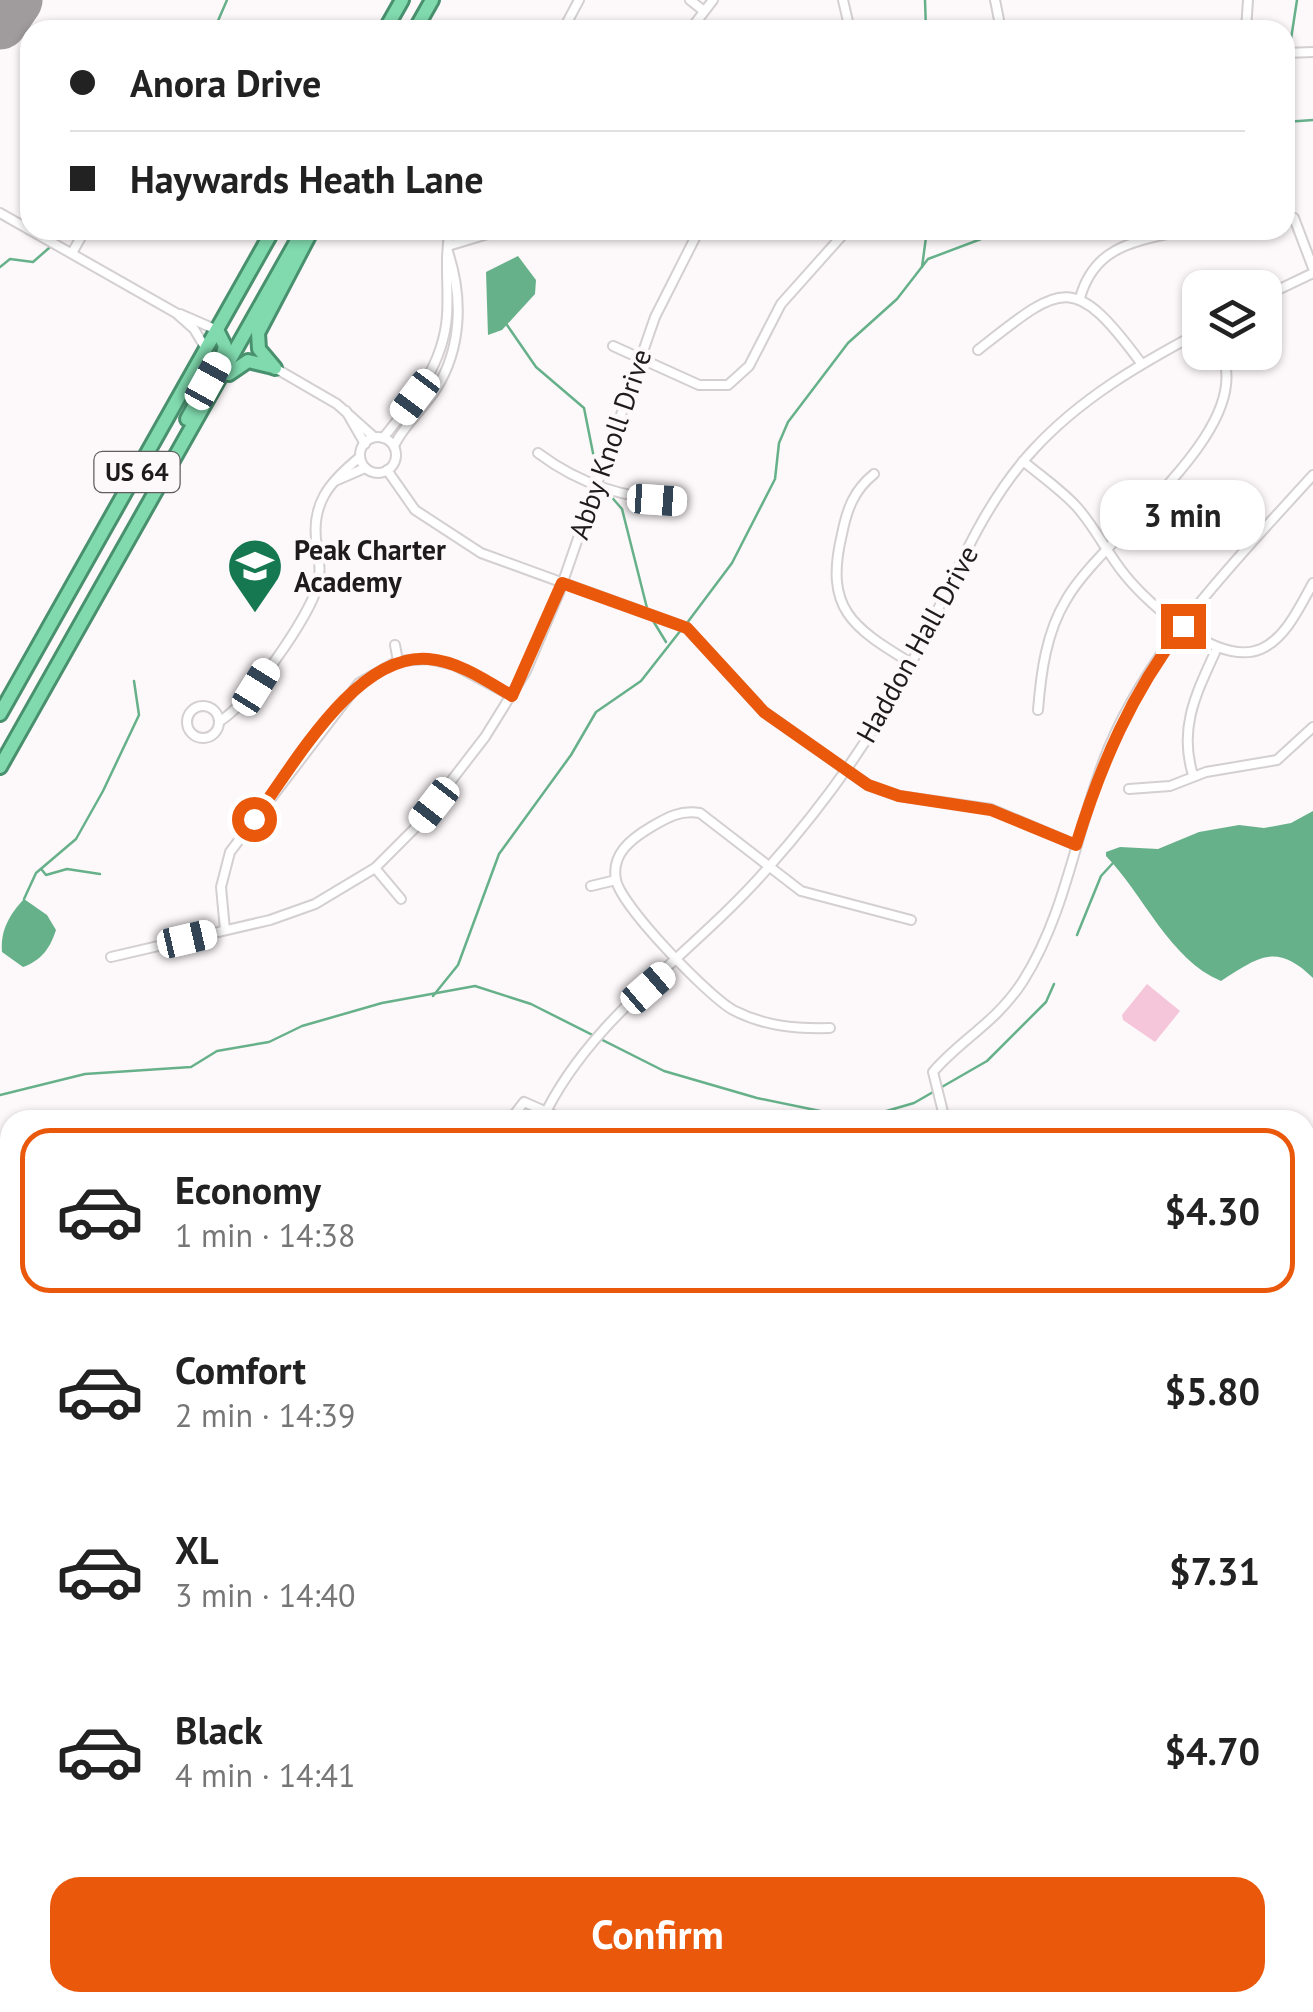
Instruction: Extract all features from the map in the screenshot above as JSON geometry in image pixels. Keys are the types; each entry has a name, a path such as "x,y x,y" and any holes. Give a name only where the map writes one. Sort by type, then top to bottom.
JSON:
{"highway":[{"name":"US 64","path":"0,714 267,240"},
{"name":"US 64","path":"0,767 297,240"},
{"path":"276,368 258,349 257,337 307,240"},
{"path":"153,494 223,354 225,346 217,330"},
{"path":"208,400 241,363 251,361 276,368"}],"street":[{"path":"690,0 704,11"},
{"path":"697,20 713,0"},
{"path":"1282,287 1313,270 1295,221"},
{"path":"48,240 176,312 217,330"},
{"path":"72,254 80,240"},
{"path":"364,444 379,438 425,384 444,333 449,240"},
{"path":"448,249 473,240"},
{"name":"Abby Knoll Drive","path":"112,957 316,904 375,868 414,829 512,696 562,583 655,317 694,240"},
{"path":"613,346 699,385 714,388 740,378 781,304 839,240"},
{"path":"1080,298 1089,271 1106,253 1150,240"},
{"path":"360,456 365,468 376,473 387,470 394,462 394,446 443,376 456,335 458,297 448,249"},
{"path":"978,350 1040,302 1080,298 1106,316 1141,363"},
{"path":"176,312 194,329 206,349"},
{"path":"444,333 456,335"},
{"name":"Haddon Hall Drive","path":"547,1110 560,1080 590,1041 678,961 768,868 845,771 911,664 990,510 1023,461 1058,424 1141,363 1182,341"},
{"path":"276,368 394,446"},
{"path":"1038,710 1045,658 1058,617 1074,586 1168,484 1217,415 1228,382 1225,370"},
{"path":"218,717 247,700 315,592 320,571 315,510 335,480 360,456 364,444 346,411"},
{"path":"538,453 594,486 634,499 680,502"},
{"path":"1023,461 1075,505 1138,590 1217,648 1250,652 1268,645 1292,620 1313,583"},
{"path":"335,480 365,468"},
{"path":"387,470 406,500 452,537 481,553 687,628 764,712 845,771 890,794 991,810 1076,845"},
{"path":"874,474 859,486 850,502 836,560 837,592 849,618 862,632 911,664"},
{"path":"943,1110 934,1072 991,1021 1025,978 1051,927 1097,776 1125,712 1183,626 1313,475"},
{"path":"395,644 398,661"},
{"path":"1193,775 1186,749 1188,716 1217,648"},
{"path":"225,930 221,887 237,841 350,693 369,675 398,661 428,659 454,665 512,696"},
{"path":"1129,790 1170,786 1193,775 1277,760 1313,728"},
{"path":"830,1028 782,1026 747,1016 716,998 678,961 622,894 616,880 618,856 630,840 671,815 687,811 708,816 768,868 810,895 912,920"},
{"path":"375,868 401,899"},
{"path":"591,886 616,880"}],"shaded area":[{"path":"518,256 536,280 535,294 502,330 488,335 486,272"},
{"path":"1313,811 1313,978 1278,957 1257,960 1221,981 1203,971 1172,942 1106,856 1106,852 1120,847 1158,849 1199,832 1239,825 1264,828 1291,823"},
{"path":"24,899 47,915 56,930 44,953 23,967 2,952 2,944 7,923"},
{"path":"1147,984 1180,1011 1155,1042 1123,1020 1122,1015"}],"waterway":[{"path":"218,20 227,0"},
{"path":"925,0 926,20"},
{"path":"1294,20 1297,0"},
{"path":"1295,121 1313,120"},
{"path":"922,267 926,240"},
{"path":"687,623 732,563 775,479 779,443 788,422 848,343 897,299 928,259 978,240"},
{"path":"0,267 10,259 33,262 49,248"},
{"path":"507,325 536,367 584,408 597,473"},
{"path":"608,493 622,509 648,612"},
{"path":"652,619 666,642"},
{"path":"433,996 458,965 499,854 571,755 596,712 641,681 681,630"},
{"path":"24,899 36,873 76,839 103,791 139,715 134,681"},
{"path":"1077,935 1101,876 1113,863"},
{"path":"42,870 46,875 67,869 100,874"},
{"path":"890,1110 914,1103 987,1061 1046,1002 1054,984"},
{"path":"0,1095 85,1074 191,1067 217,1051 269,1042 302,1026 382,1003 475,986 531,1004 664,1071 815,1110"}],"runway":[{"path":"0,22 15,0"}],"place":[{"name":"Peak Charter Academy","path":"255,615"}],"route":[{"path":"254,819 350,693 381,668 412,659 441,661 512,696 562,583 687,628 774,721 868,785 899,796 978,806 1076,845 1097,776 1125,712 1183,626"}]}
